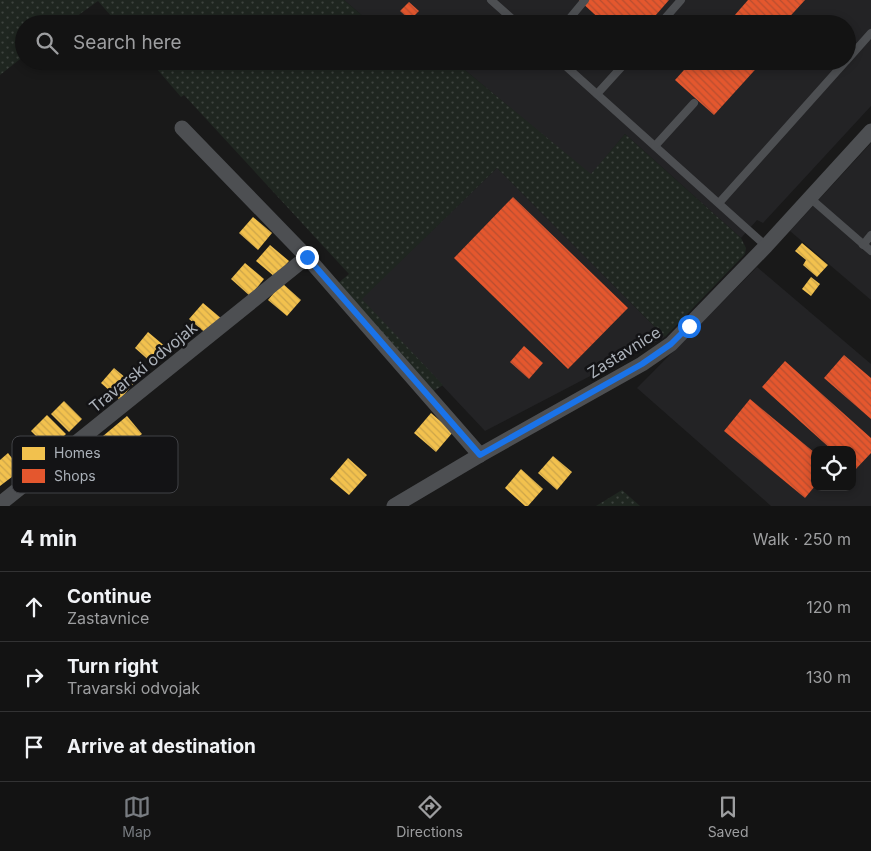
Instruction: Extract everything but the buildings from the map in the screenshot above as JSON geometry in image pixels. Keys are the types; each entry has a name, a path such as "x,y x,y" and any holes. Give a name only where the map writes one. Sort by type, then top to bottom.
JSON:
{"street":[{"path":"182,128 307,257 480,455"},
{"name":"Zastavnice","path":"394,506 480,455 642,364 671,344 766,246 871,131"},
{"name":"Travarski odvojak","path":"85,436 307,257"},
{"name":"Travarski odvojak","path":"0,504 14,493"}],"lane":[{"path":"491,0 508,15"},
{"path":"572,15 585,0"},
{"path":"668,15 681,0"},
{"path":"856,50 871,33"},
{"path":"570,70 766,246"},
{"path":"597,94 618,70"},
{"path":"719,203 839,70"},
{"path":"655,146 694,103"},
{"path":"810,198 871,251"},
{"path":"864,244 871,235"}],"shaded area":[{"path":"0,0 344,0 362,15 110,15 98,1 79,15 15,15 15,63 0,75"},
{"path":"344,0 871,0 871,106 763,223 757,220 741,238 625,134 591,175 465,70 856,70 856,15 362,15"},
{"path":"158,70 465,70 591,174 625,134 741,238 746,248 745,254 665,337 497,168 362,299 443,385 432,392 337,284 349,274 184,95 181,97"},
{"path":"871,143 871,300 790,231"},
{"path":"497,168 665,337 485,431 361,299"},
{"path":"757,267 871,364 871,506 771,506 637,388"},
{"path":"622,490 640,506 596,506"}],"route":[{"path":"307,257 480,455 642,364 671,344 689,326"}]}
